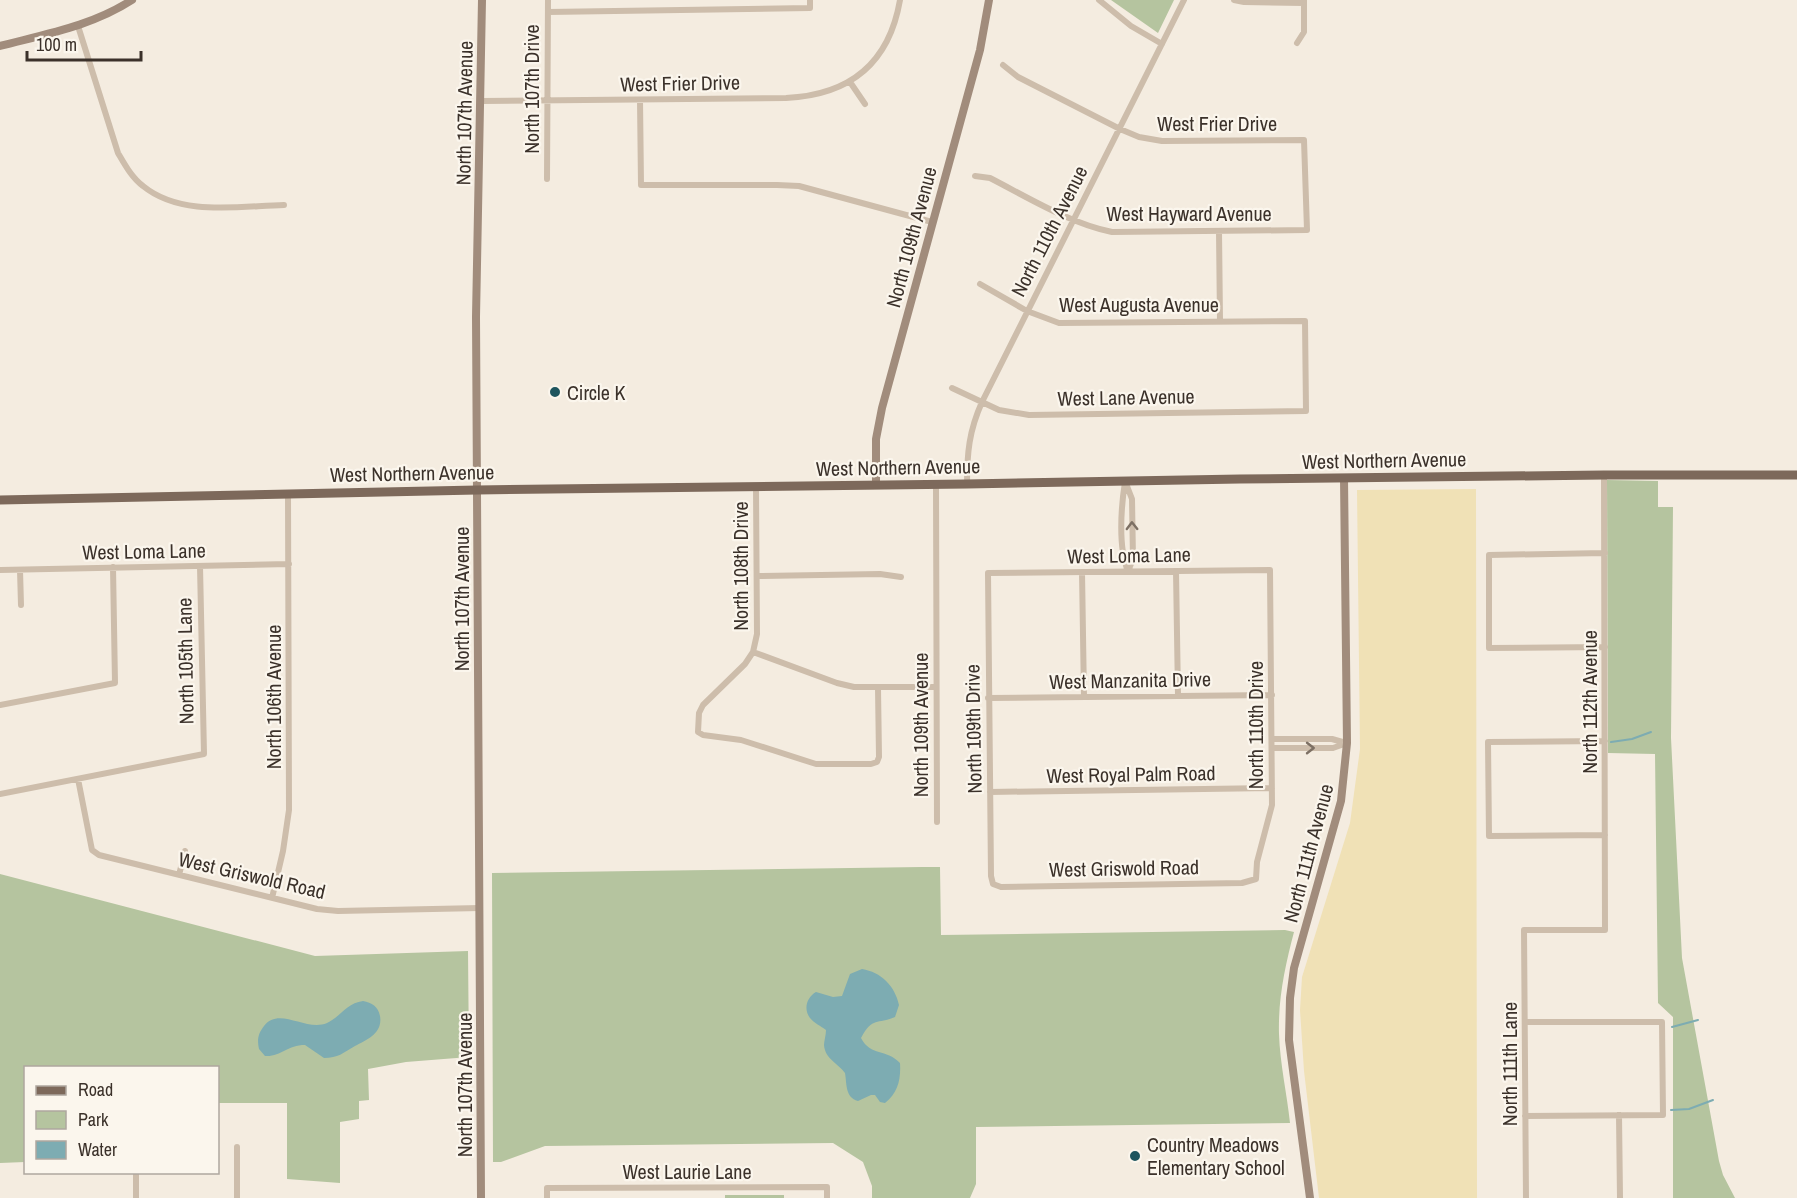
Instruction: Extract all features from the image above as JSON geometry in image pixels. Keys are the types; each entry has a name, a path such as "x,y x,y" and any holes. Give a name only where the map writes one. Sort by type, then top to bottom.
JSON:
{"main road":[{"name":"West Northern Avenue","path":"0,500 477,490 1604,475 1797,475"}],"street":[{"path":"0,46 78,26 104,16 132,0"},
{"name":"North 107th Avenue","path":"481,1198 476,289 483,0"},
{"name":"North 107th Drive","path":"547,179 548,0"},
{"path":"548,12 810,8 810,0"},
{"path":"865,104 850,82 883,49 897,20 900,0"},
{"name":"North 109th Avenue","path":"876,485 876,440 880,414 980,50 989,0"},
{"path":"1099,0 1131,26 1162,44"},
{"name":"North 110th Avenue","path":"967,484 972,423 1184,0"},
{"path":"1234,0 1304,2 1304,32 1298,43"},
{"path":"78,26 118,153 129,171 143,186 164,199 187,206 284,205"},
{"name":"West Frier Drive","path":"1003,65 1018,77 1139,137 1162,141 1304,140 1306,230"},
{"name":"West Frier Drive","path":"482,101 803,97 818,95 850,82"},
{"path":"640,100 641,185 777,184 799,186 932,222"},
{"name":"West Hayward Avenue","path":"975,176 990,178 1073,220 1095,229 1112,232 1306,230"},
{"path":"1219,231 1220,321"},
{"name":"West Augusta Avenue","path":"980,284 1027,311 1048,320 1069,324 1305,321 1306,411"},
{"name":"West Lane Avenue","path":"952,388 999,410 1029,415 1306,411"},
{"name":"North 112th Avenue","path":"1524,930 1605,930 1604,475"},
{"name":"North 111th Avenue","path":"1310,1198 1289,1040 1290,998 1294,968 1341,801 1347,743 1344,478"},
{"path":"1125,481 1123,559 1128,571"},
{"name":"North 109th Avenue","path":"936,484 937,822"},
{"name":"North 108th Drive","path":"756,487 757,634 753,652 745,664 703,705 699,713 698,732 703,735 741,740 816,764 871,764 877,762 879,757 878,688"},
{"name":"North 106th Avenue","path":"272,898 290,810 288,494"},
{"path":"1605,553 1489,555 1489,648 1605,647"},
{"name":"West Loma Lane","path":"0,570 289,564"},
{"name":"North 105th Lane","path":"78,779 204,754 200,566"},
{"path":"0,705 115,683 113,567"},
{"path":"20,570 21,605"},
{"name":"West Loma Lane","path":"988,573 1270,570"},
{"name":"North 110th Drive","path":"1256,879 1257,862 1272,805 1270,570"},
{"path":"1176,571 1178,696"},
{"path":"1082,572 1084,697"},
{"name":"North 109th Drive","path":"988,573 988,698 993,884"},
{"path":"757,576 880,574 901,577"},
{"path":"753,652 854,687 936,687"},
{"name":"West Manzanita Drive","path":"988,698 1272,695"},
{"path":"1272,739 1332,739 1347,743"},
{"path":"1605,741 1488,742 1489,836 1605,835"},
{"path":"1272,748 1333,748 1347,743"},
{"path":"0,794 78,779"},
{"name":"West Griswold Road","path":"78,779 92,850 99,855 310,908 338,911 480,908"},
{"name":"West Royal Palm Road","path":"990,792 1272,788"},
{"path":"179,875 185,851"},
{"name":"West Griswold Road","path":"993,884 1001,887 1242,883 1256,879"},
{"name":"North 111th Lane","path":"1524,930 1526,1198"},
{"path":"1525,1022 1662,1022 1663,1116 1526,1116"},
{"path":"1619,1115 1620,1198"},
{"path":"237,1147 237,1198"},
{"path":"136,1174 136,1198"},
{"name":"West Laurie Lane","path":"547,1198 547,1188 827,1187 827,1198"},
{"path":"633,1188 633,1198"}],"green space":[{"path":"1111,0 1174,0 1158,33"},
{"path":"1607,480 1658,481 1658,507 1673,507 1671,738 1682,958 1719,1161 1723,1175 1735,1198 1673,1198 1673,1017 1658,1003 1655,754 1608,753"},
{"path":"940,867 941,935 1285,930 1294,932 1283,983 1279,1021 1290,1123 976,1127 976,1184 970,1198 872,1198 872,1186 863,1162 833,1143 545,1146 501,1162 493,1162 492,873"},
{"path":"0,874 315,956 468,951 469,1057 406,1062 368,1069 369,1100 359,1101 359,1119 340,1122 340,1183 287,1179 287,1103 219,1103 219,1066 24,1066 24,1162 0,1163"},
{"path":"725,1195 784,1195 784,1198 725,1198"}],"sand":[{"path":"1476,489 1477,1198 1319,1198 1304,1071 1300,1010 1302,977 1350,823 1360,749 1357,490"}],"water":[{"path":"862,969 875,973 886,981 891,986 899,1005 895,1017 872,1024 861,1038 869,1048 889,1055 900,1063 898,1085 893,1095 885,1103 880,1102 875,1095 858,1101 851,1097 847,1090 845,1073 825,1050 826,1030 812,1020 807,1011 807,1003 813,994 816,992 833,997 842,996 850,974"},
{"path":"363,1001 372,1004 378,1010 379,1027 369,1038 340,1055 324,1058 305,1045 271,1056 265,1056 259,1049 259,1034 270,1020 277,1018 319,1025 332,1020 352,1004"}],"waterway":[{"path":"1611,742 1632,739 1651,732"},
{"path":"1672,1027 1698,1020"},
{"path":"1671,1110 1689,1109 1713,1100"}],"place":[{"name":"Circle K","path":"555,392"},
{"name":"Country Meadows Elementary School","path":"1135,1156"}]}
